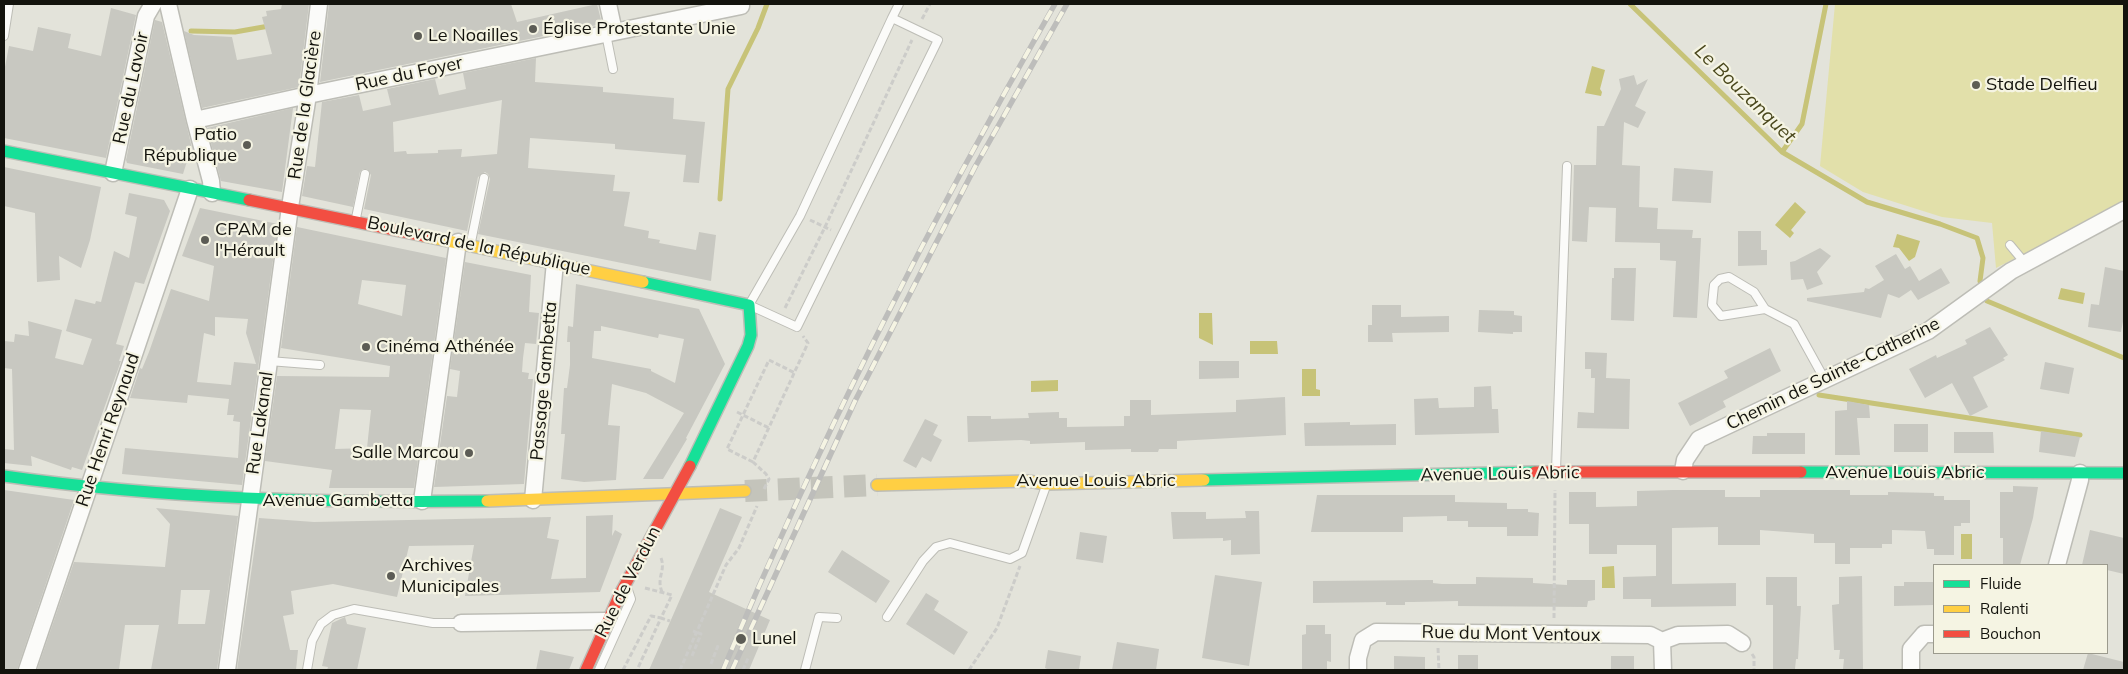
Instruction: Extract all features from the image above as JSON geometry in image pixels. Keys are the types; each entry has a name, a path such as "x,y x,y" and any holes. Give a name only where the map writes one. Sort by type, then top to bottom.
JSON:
{"street":[{"name":"Rue du Lavoir","path":"113,173 146,16 153,4"},
{"path":"168,4 211,181 212,194"},
{"name":"Rue de la Glacière","path":"290,206 308,95 319,4"},
{"path":"608,4 610,33"},
{"name":"Rue du Foyer","path":"195,120 741,6"},
{"name":"Boulevard de la République","path":"4,151 212,194 290,206 749,305"},
{"name":"Rue Henri Reynaud","path":"27,670 190,189"},
{"name":"Rue Lakanal","path":"227,670 290,206"},
{"name":"Chemin de Sainte-Catherine","path":"1683,471 1685,460 1699,439 1928,331 2010,271 2124,210"},
{"path":"422,502 464,243"},
{"name":"Passage Gambetta","path":"533,500 555,262"},
{"path":"673,495 717,412 748,346 751,336 749,305"},
{"name":"Avenue Louis Abric","path":"877,485 1028,481 1046,484 1556,472 2124,473"},
{"path":"2056,564 2080,473"},
{"name":"Avenue Gambetta","path":"4,476 89,487 250,500 422,502 673,495"},
{"path":"673,495 745,490"},
{"name":"Rue de Verdun","path":"586,670 620,587 673,495"},
{"path":"461,623 606,621"},
{"name":"Rue du Mont Ventoux","path":"1358,670 1358,658 1363,640 1376,632 1650,635 1662,641"},
{"path":"1663,670 1662,641 1678,635 1728,634 1742,643"},
{"path":"1911,670 1911,649 1924,634 1933,634"}],"lane":[{"path":"4,36 9,4"},
{"path":"892,18 938,40 797,328 749,305 800,216 892,18 899,4"},
{"path":"610,33 613,69"},
{"path":"1556,472 1567,166"},
{"path":"356,220 365,174"},
{"path":"464,243 484,178"},
{"path":"2010,245 2025,263"},
{"path":"1765,309 1721,316 1712,305 1714,285 1720,279 1728,277 1754,292 1765,309 1794,324 1825,380"},
{"path":"269,361 320,365"},
{"path":"887,617 922,561 936,546 950,543 1010,559 1022,553 1046,484"},
{"path":"635,543 649,538"},
{"path":"599,670 631,598 620,587"},
{"path":"307,670 312,641 321,624 333,616 354,609 433,623 461,623"},
{"path":"805,670 818,617 837,618"}],"path":[{"path":"779,319 825,227 930,4"},
{"path":"800,216 842,235"},
{"path":"753,462 727,449 769,360 795,373"},
{"path":"732,420 740,403"},
{"path":"755,420 769,428"},
{"path":"1554,634 1556,472"},
{"path":"969,670 997,628 1019,570 1022,553"},
{"path":"663,593 659,582 664,564"},
{"path":"637,670 672,595 644,588"},
{"path":"623,670 651,616 670,622"},
{"path":"692,656 701,634 693,630"},
{"path":"1438,633 1439,670"},
{"path":"711,664 719,643"},
{"path":"743,670 749,656"}],"shaded area":[{"name":"Stade Delfieu","path":"1835,4 2124,4 2124,203 1996,268 1992,223 1942,217 1863,192 1820,166"},
{"path":"1592,66 1605,70 1600,89 1602,92 1601,96 1585,93"},
{"path":"1795,202 1806,212 1791,230 1794,233 1790,238 1775,225"},
{"path":"1897,234 1920,241 1915,257 1909,261 1899,248 1893,247"},
{"path":"2061,288 2085,293 2083,304 2058,299"},
{"path":"1199,313 1212,313 1213,345 1199,338"},
{"path":"1250,341 1277,341 1278,354 1250,354"},
{"path":"1302,369 1316,369 1316,389 1320,390 1320,396 1302,396"},
{"path":"1058,380 1058,391 1031,392 1031,381"},
{"path":"1961,534 1972,534 1972,559 1961,559"},
{"path":"1614,566 1615,588 1602,588 1602,567"}],"building":[{"path":"282,4 309,4 299,87 202,108 184,31 194,35 232,37 237,60 272,54 262,17 267,16 266,11 281,9"},
{"path":"329,4 511,4 517,22 597,4 602,24 320,82"},
{"path":"111,8 136,15 106,158 4,138 4,72 9,46 33,51 38,27 71,34 68,48 101,56"},
{"path":"155,20 162,22 195,161 188,158 183,174 127,163 126,160"},
{"path":"536,58 535,82 603,87 603,92 674,98 673,119 705,122 699,183 683,182 686,155 615,149 615,144 530,138 528,168 615,175 613,191 630,192 624,226 649,231 648,238 660,240 659,243 696,250 699,232 716,235 711,281 478,234 490,179 485,172 478,177 467,231 364,209 371,175 367,169 363,169 360,172 353,207 302,196 307,166 315,167 322,102 359,95 363,111 391,105 387,89 435,79 439,95 466,89 463,73","holes":["502,100 497,154 461,157 462,149 438,150 438,153 407,154 406,151 394,152 393,122"]},
{"path":"1634,75 1637,85 1648,79 1635,106 1646,112 1638,128 1624,122 1622,165 1640,166 1639,207 1658,208 1657,229 1693,230 1692,238 1701,238 1697,318 1673,317 1676,261 1660,260 1660,243 1615,242 1616,208 1589,207 1587,242 1572,241 1574,165 1596,165 1597,126 1604,126 1621,89 1619,79"},
{"name":"Patio République","path":"293,108 282,192 221,181 207,128"},
{"path":"4,167 101,187 90,240 81,268 59,256 60,280 37,282 35,213 4,206"},
{"path":"1674,168 1713,171 1711,203 1672,201"},
{"path":"129,193 164,200 170,211 144,284 135,282 116,344 124,346 119,361 121,361 82,470 72,467 71,470 31,456 32,466 4,463 4,449 14,450 12,369 4,368 4,341 14,342 15,334 29,336 28,321 62,330 55,358 83,365 92,339 66,331 75,299 95,304 96,301 101,302 114,251 129,258 137,217 125,214"},
{"path":"200,208 278,224 242,485 122,474 125,448 238,458 240,422 233,421 234,415 227,415 229,399 188,395 187,403 130,398 140,368 142,369 149,352 171,289 209,301 214,266 182,256","holes":["215,317 248,319 246,333 256,364 234,362 231,385 197,382 204,333 215,336"]},
{"path":"297,227 446,258 414,488 329,488 332,470 265,461 277,376 389,377 390,366 281,348","holes":["362,280 406,285 402,316 358,304","340,409 371,410 367,448 335,449"]},
{"path":"1738,231 1761,231 1761,250 1767,250 1767,265 1738,266"},
{"path":"1820,248 1831,256 1817,272 1823,284 1807,290 1803,279 1791,280 1790,262"},
{"path":"1896,254 1905,269 1910,266 1919,281 1941,268 1950,283 1918,300 1911,290 1899,298 1888,294 1881,318 1807,301 1807,298 1864,292 1865,288 1869,289 1884,280 1875,266"},
{"path":"465,262 531,275 529,312 539,313 536,344 525,343 523,358 522,372 529,373 528,379 533,379 524,484 434,487 447,396 457,397 460,371 450,369"},
{"path":"2105,267 2124,271 2124,316 2121,332 2088,327 2091,304 2099,305"},
{"path":"1614,268 1636,268 1634,321 1611,320"},
{"path":"576,284 699,309 725,364 687,439 663,479 643,479 684,413 646,393 612,384 608,425 620,426 616,480 584,482 561,479 565,434 561,434 564,388 567,388 570,365 570,342 567,342 568,326 573,327","holes":["601,326 658,338 659,334 684,339 675,383 651,371 651,369 592,358 594,331 601,331"]},
{"path":"1372,305 1401,305 1401,317 1449,316 1449,332 1392,333 1393,342 1368,342 1368,325 1372,325"},
{"path":"1479,310 1514,311 1514,315 1522,316 1522,332 1513,332 1513,334 1478,332"},
{"path":"1990,327 2008,355 2003,358 2005,360 1973,377 1988,407 1970,416 1952,383 1925,398 1909,369 1936,355 1937,358 1967,344 1965,340"},
{"path":"1770,348 1781,371 1723,401 1726,407 1690,426 1678,403 1728,378 1724,371"},
{"path":"1585,352 1607,353 1606,378 1630,379 1629,429 1577,428 1578,412 1594,413 1595,378 1591,378 1591,369 1585,369"},
{"path":"1199,361 1239,361 1239,378 1199,379"},
{"path":"2045,362 2074,368 2069,394 2040,389"},
{"path":"1491,386 1492,409 1498,409 1499,433 1415,435 1414,399 1438,398 1439,408 1474,407 1474,387"},
{"path":"1285,397 1286,435 1177,441 1177,449 1159,449 1158,452 1131,452 1131,449 1085,450 1085,442 1030,444 1030,441 1021,440 968,442 967,416 991,416 991,419 1029,418 1028,413 1059,412 1059,418 1067,418 1067,427 1124,426 1124,416 1130,416 1130,400 1151,400 1151,415 1236,412 1236,400"},
{"path":"1847,401 1869,405 1870,418 1857,418 1860,455 1835,455 1835,411 1847,410"},
{"path":"925,419 938,425 933,435 942,440 931,462 922,457 916,468 903,461"},
{"path":"1350,422 1350,425 1396,424 1396,445 1305,446 1304,423"},
{"path":"1894,424 1928,424 1928,452 1894,452"},
{"path":"2041,431 2080,437 2075,457 2039,452"},
{"path":"1954,432 1993,432 1994,453 1954,453"},
{"path":"1767,433 1805,433 1805,454 1752,454 1753,436 1767,436"},
{"path":"2013,486 2038,487 2033,518 2020,564 2003,564 2003,538 2000,538 2000,492 2013,492"},
{"path":"4,490 74,500 17,670 4,670"},
{"path":"1725,490 1725,497 1760,497 1760,490 1850,490 1850,495 1888,495 1888,492 1934,493 1934,496 1944,496 1944,500 1970,500 1970,523 1961,523 1961,526 1954,526 1954,555 1934,555 1934,549 1927,549 1925,531 1892,530 1892,544 1882,544 1882,548 1850,548 1850,564 1835,564 1835,543 1814,543 1814,534 1760,530 1760,545 1718,545 1718,527 1672,528 1672,584 1736,583 1736,606 1651,607 1651,599 1623,599 1623,577 1656,576 1656,545 1617,545 1617,554 1589,554 1589,524 1569,524 1569,492 1596,492 1596,507 1637,506 1637,491"},
{"path":"1317,495 1455,495 1455,502 1507,503 1507,509 1528,509 1528,512 1539,513 1538,536 1507,536 1507,527 1468,527 1468,521 1447,521 1447,516 1403,517 1403,532 1311,532"},
{"path":"156,508 238,516 217,670 151,670 159,625 125,625 119,670 37,670 74,562 165,567 170,524","holes":["181,590 210,590 205,624 178,624"]},
{"path":"720,508 742,517 709,592 770,620 749,670 649,670"},
{"path":"1245,511 1259,511 1260,554 1231,555 1231,540 1223,541 1223,538 1173,539 1171,512 1206,512 1206,519 1246,518"},
{"path":"613,515 612,536 615,530 622,534 600,592 465,596 474,545 409,546 397,597 333,584 291,591 294,614 283,616 290,650 298,650 296,670 237,670 259,518 314,522 551,517 547,538 559,540 551,579 586,578 586,516"},
{"path":"2090,530 2124,538 2124,574 2108,570 2108,564 2082,564"},
{"path":"1080,532 1107,536 1103,563 1076,559"},
{"path":"842,550 890,581 876,603 828,572"},
{"path":"1215,575 1262,582 1249,666 1202,658"},
{"path":"1862,576 1863,669 1843,669 1844,659 1839,659 1840,650 1834,650 1832,605 1839,604 1839,577"},
{"path":"1476,577 1533,578 1533,583 1567,585 1567,580 1595,580 1595,600 1588,601 1587,607 1458,606 1458,601 1405,602 1405,605 1386,605 1386,602 1313,603 1313,581 1433,580 1433,583 1442,584 1476,584"},
{"path":"1766,577 1797,577 1797,606 1801,606 1798,659 1796,659 1795,669 1773,670 1773,605 1766,605"},
{"path":"1904,582 1933,582 1933,605 1894,606 1894,586 1904,586"},
{"path":"926,593 939,601 934,610 968,632 954,655 906,624"},
{"path":"345,617 347,624 366,628 357,670 327,670 328,667 322,666 332,623"},
{"path":"1306,625 1325,625 1325,634 1331,634 1331,662 1327,661 1327,670 1302,670 1302,635 1306,634"},
{"path":"1117,642 1159,649 1156,670 1112,670"},
{"path":"540,650 574,657 569,670 536,670"},
{"path":"1048,650 1081,656 1079,670 1049,670 1045,668"},
{"path":"2088,654 2124,662 2124,670 2083,670"},
{"path":"1458,655 1478,655 1478,670 1458,670"},
{"path":"1394,656 1425,657 1425,670 1394,670"},
{"path":"1611,656 1634,656 1634,670 1611,670"}],"waterway":[{"path":"720,199 728,89 758,28 767,4"},
{"name":"Le Bouzanquet","path":"1630,4 1782,152 1867,202 1940,224 1977,238 1983,258 1980,281"},
{"path":"1782,152 1802,124 1826,4"},
{"name":"Le Bouzanquet","path":"191,31 235,32 269,26"},
{"name":"Le Bouzanquet","path":"1987,301 2124,358"},
{"path":"1819,395 2080,435"}],"tunnel":[{"path":"745,491 877,485"}],"railway":[{"path":"723,670 798,500 878,332 964,167 1055,4"},
{"path":"732,670 855,401 975,167 1067,4"}],"traffic: fast":[{"path":"4,151 249,200"},
{"path":"643,282 749,305 751,335 748,346 690,466"},
{"path":"1204,480 1535,472"},
{"path":"1801,472 2124,473"},
{"path":"4,476 64,484 185,495 306,500 487,501"}],"traffic: slow":[{"path":"424,236 643,282"},
{"path":"877,485 1028,481 1046,484 1204,480"},
{"path":"487,501 745,491"}],"traffic: jam":[{"path":"249,200 424,236"},
{"path":"586,670 620,594 690,466"},
{"path":"1535,472 1801,472"}],"place":[{"name":"Église Protestante Unie","path":"533,29"},
{"name":"Le Noailles","path":"418,36"},
{"name":"Stade Delfieu","path":"1976,85"},
{"name":"Patio République","path":"247,145"},
{"name":"CPAM de l'Hérault","path":"205,240"},
{"name":"Cinéma Athénée","path":"366,347"},
{"name":"Salle Marcou","path":"469,453"},
{"name":"Archives Municipales","path":"391,576"},
{"name":"Lunel","path":"741,639"}]}
